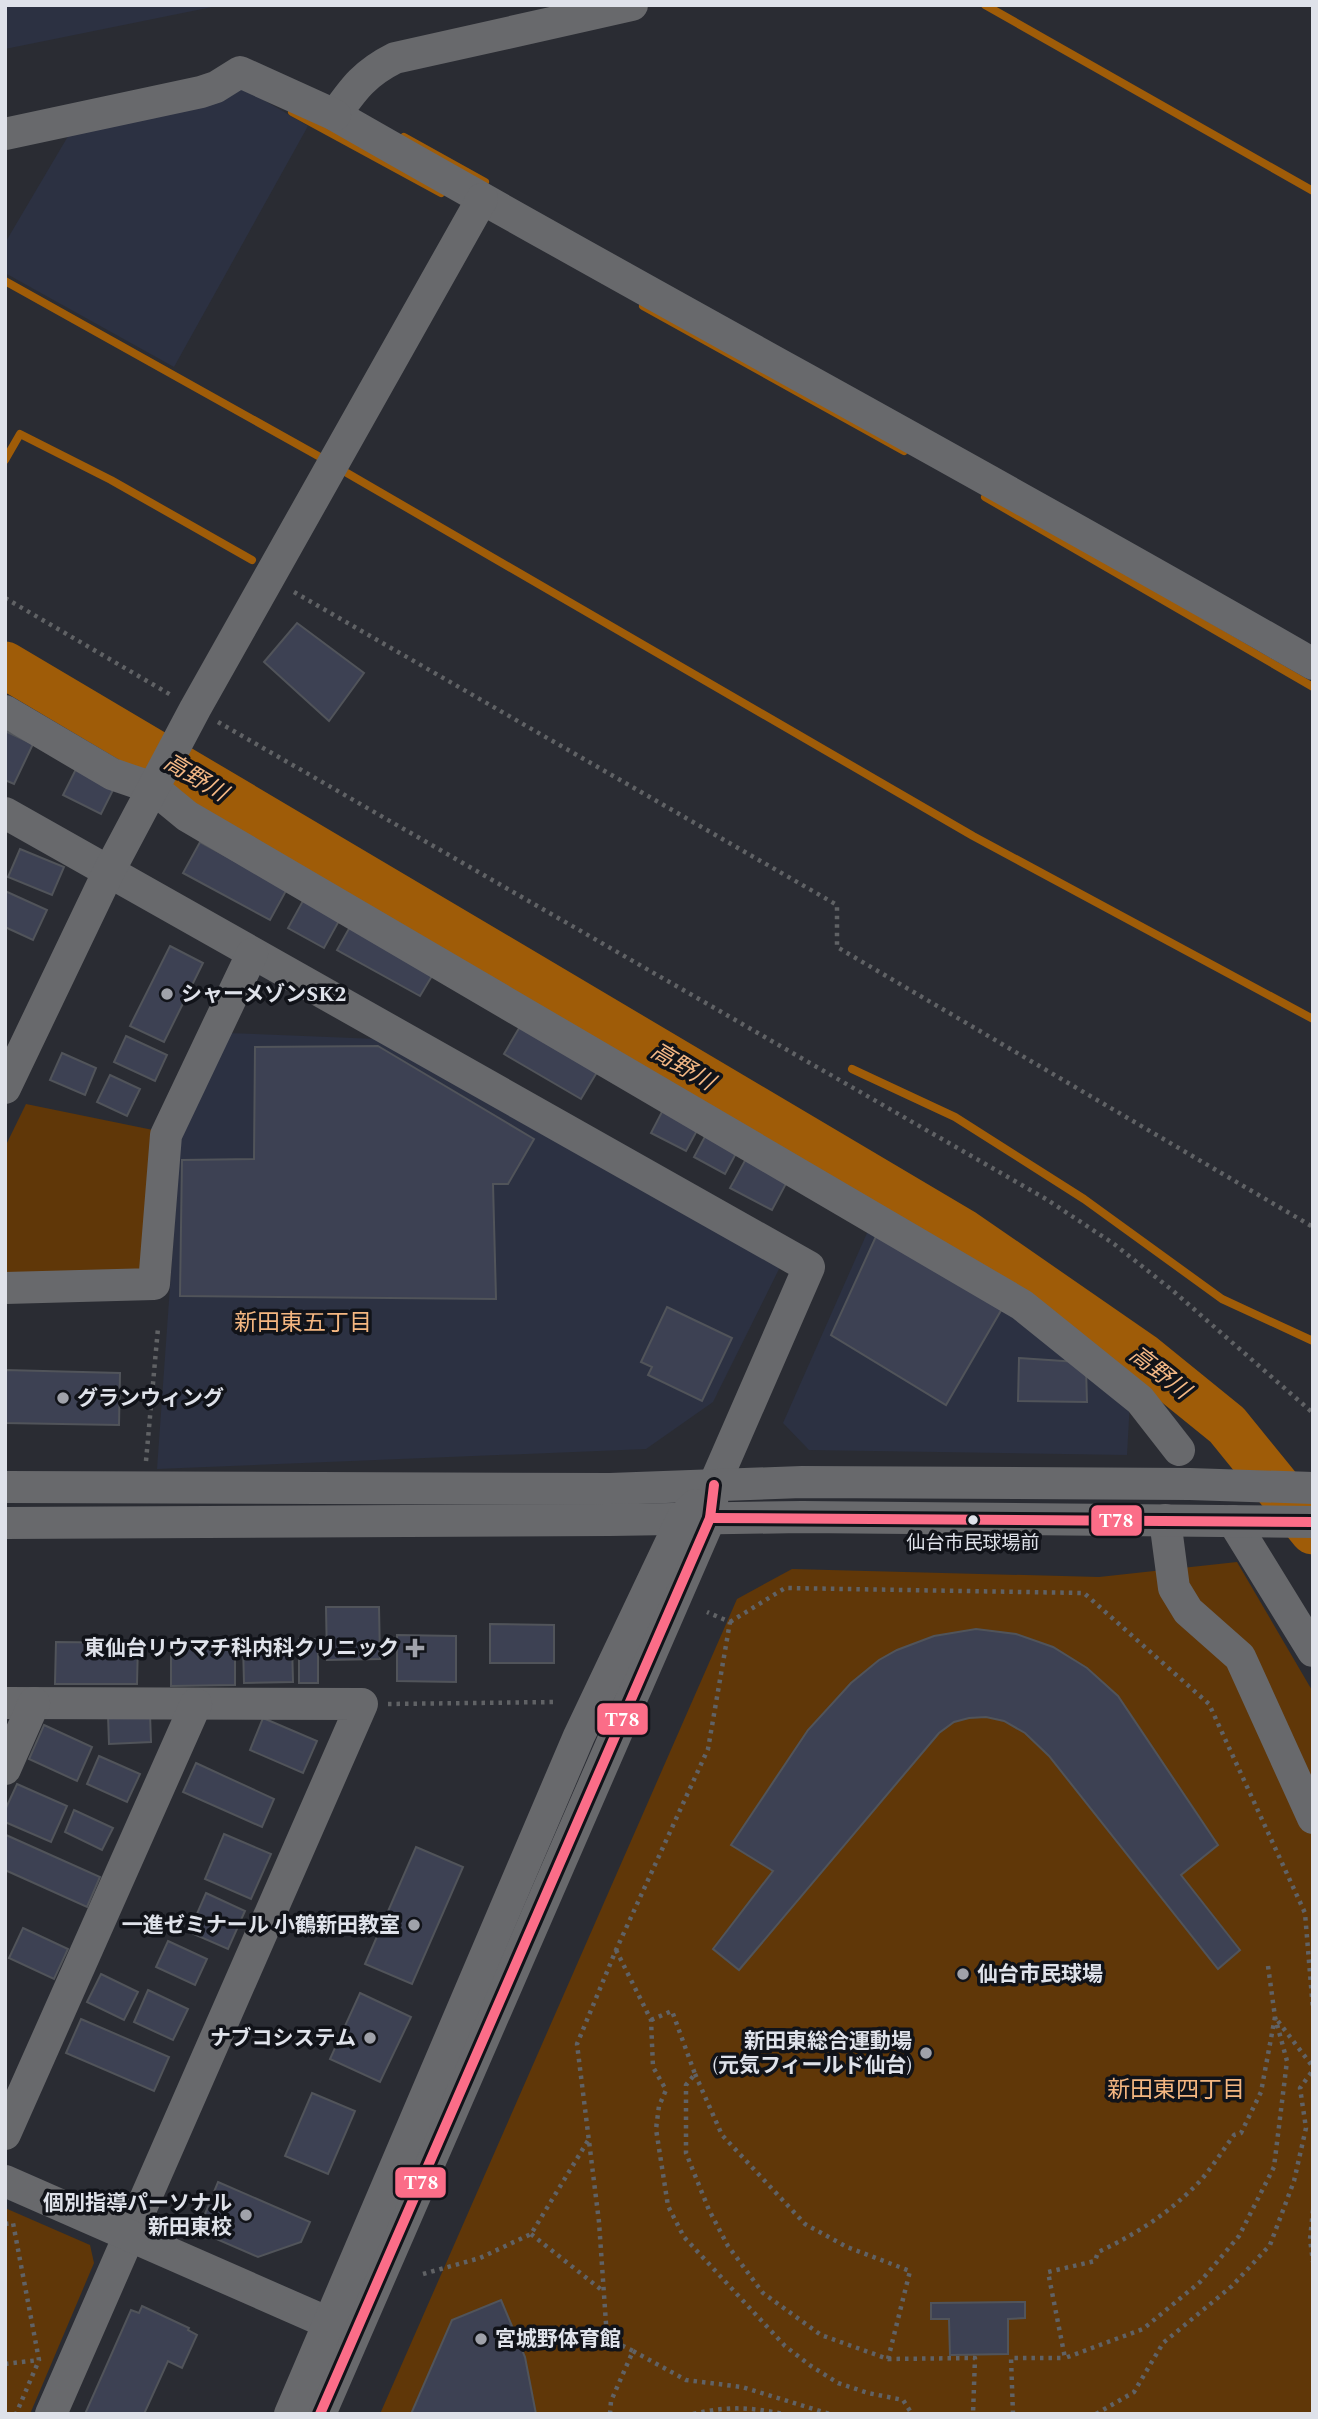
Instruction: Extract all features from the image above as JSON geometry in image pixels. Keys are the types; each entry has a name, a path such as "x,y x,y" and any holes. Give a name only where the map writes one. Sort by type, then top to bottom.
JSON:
{"street":[{"path":"335,115 357,84 373,69 395,58 632,5"},
{"path":"5,134 201,92 216,87 240,72 335,115 482,200 1090,535 1313,664"},
{"path":"5,1088 108,873 193,712 482,200"},
{"path":"5,711 112,774 155,784 187,816 1022,1305 1140,1399 1179,1450"},
{"path":"5,813 809,1266 341,2328 290,2414"},
{"path":"5,1288 154,1284 166,1135 252,954"},
{"path":"5,1487 610,1489 816,1482 1313,1488"},
{"path":"5,1523 696,1519 1313,1522"},
{"path":"1165,1520 1174,1588 1188,1611 1240,1657 1313,1818"},
{"path":"1233,1521 1313,1651"},
{"path":"5,1769 20,1703 362,1704 51,2414"},
{"path":"5,2134 196,1704"},
{"path":"5,2181 341,2328"},
{"path":"320,2414 341,2328"}],"path":[{"path":"269,577 837,905 836,947 1313,1227"},
{"path":"5,598 193,712 1046,1199 1114,1244 1172,1290 1313,1413"},
{"path":"146,1462 158,1328"},
{"path":"830,2414 742,2387 686,2379 607,2338 599,2222 577,2045 616,1950 708,1749 730,1622 785,1588 1084,1593 1209,1704 1305,1913 1313,2010"},
{"path":"707,1612 730,1622"},
{"path":"362,1704 555,1702"},
{"path":"616,1950 651,2020 653,2067 666,2090 659,2106 656,2129 668,2206 684,2237 785,2346 838,2383 903,2400 912,2414"},
{"path":"1013,2414 1011,2358 1065,2358 1143,2329 1200,2282 1240,2236 1274,2167 1287,2062 1275,2017 1268,1966"},
{"path":"651,2020 672,2011 695,2074 722,2135 804,2224 847,2247 910,2271 888,2359"},
{"path":"1096,2414 1134,2392 1163,2343 1232,2286 1270,2245 1294,2181 1306,2129 1300,2088 1313,2069 1275,2017"},
{"path":"1065,2358 1048,2272 1095,2261 1098,2252 1126,2239 1164,2215 1202,2179 1234,2135 1241,2133 1261,2092 1275,2017"},
{"path":"695,2074 687,2085 686,2153 709,2210 728,2246 764,2293 821,2334 888,2359 975,2358 973,2414"},
{"path":"423,2274 480,2258 531,2234 589,2139"},
{"path":"1313,2210 1310,2239 1313,2262"},
{"path":"5,2224 13,2223 39,2360 16,2414"},
{"path":"531,2234 603,2291"},
{"path":"610,2414 611,2402 633,2351"},
{"path":"5,2364 39,2360"},
{"path":"693,2414 722,2407 761,2409 783,2414"}],"shaded area":[{"path":"5,5 222,5 5,49"},
{"path":"245,89 308,126 174,367 5,273 5,243 77,121"},
{"path":"228,1033 378,1039 781,1265 713,1402 646,1449 157,1469 181,1132"},
{"path":"26,1104 153,1130 145,1270 5,1273 5,1147"},
{"path":"871,1224 1016,1308 1130,1401 1127,1455 809,1450 783,1423"},
{"name":"新田東総合運動場 (元気フィールド仙台)","path":"1237,1562 1313,1692 1313,2414 380,2414 737,1599 792,1569 1099,1577"},
{"path":"5,2208 90,2245 94,2263 30,2414 5,2414"}],"building":[{"path":"297,623 364,673 329,721 264,662"},
{"path":"5,731 33,744 14,784 5,780"},
{"path":"77,767 115,786 101,814 63,795"},
{"path":"200,842 287,889 270,920 183,873"},
{"path":"20,849 64,867 52,895 8,877"},
{"path":"5,891 47,910 33,940 5,927"},
{"path":"304,899 340,919 324,948 288,928"},
{"path":"351,925 435,971 420,996 337,950"},
{"name":"シャーメゾンSK2","path":"170,946 203,963 164,1042 130,1026"},
{"path":"522,1023 600,1067 581,1099 504,1054"},
{"path":"126,1036 167,1055 155,1081 114,1062"},
{"path":"378,1046 534,1139 508,1184 493,1184 496,1299 180,1296 182,1160 254,1159 255,1047"},
{"path":"62,1053 96,1068 85,1095 50,1080"},
{"path":"110,1075 140,1089 127,1116 97,1102"},
{"path":"665,1106 700,1125 686,1151 651,1133"},
{"path":"709,1129 740,1146 725,1174 694,1157"},
{"path":"748,1155 789,1178 772,1210 730,1188"},
{"path":"878,1232 1003,1307 946,1405 831,1335"},
{"path":"667,1307 732,1338 702,1401 648,1375 652,1367 641,1362"},
{"path":"1019,1358 1078,1362 1086,1368 1087,1402 1018,1401"},
{"name":"グランウィング","path":"5,1370 120,1373 119,1425 5,1423"},
{"path":"326,1607 379,1607 380,1659 327,1660"},
{"path":"490,1624 554,1625 554,1663 490,1663"},
{"path":"976,1629 1016,1634 1053,1647 1087,1668 1118,1696 1218,1845 1181,1875 1240,1950 1218,1969 1049,1756 1025,1733 1004,1721 986,1717 954,1722 939,1733 739,1970 713,1949 773,1871 731,1845 808,1730 851,1683 879,1660 934,1636"},
{"path":"397,1635 456,1636 456,1682 397,1681"},
{"path":"299,1639 318,1639 318,1683 299,1683"},
{"path":"56,1642 138,1643 137,1684 55,1684"},
{"path":"292,1644 293,1682 244,1683 243,1645"},
{"path":"235,1645 235,1685 171,1686 171,1646"},
{"path":"150,1714 151,1742 109,1744 108,1715"},
{"path":"263,1718 317,1741 303,1773 250,1750"},
{"path":"44,1725 92,1747 77,1781 29,1759"},
{"path":"99,1756 140,1774 127,1802 87,1784"},
{"path":"196,1763 274,1799 262,1827 183,1792"},
{"path":"17,1784 67,1806 51,1842 5,1822 5,1810"},
{"path":"74,1810 113,1828 102,1850 65,1832"},
{"path":"224,1834 271,1854 251,1899 205,1879"},
{"path":"6,1835 100,1877 87,1907 5,1870"},
{"path":"416,1847 463,1867 412,1984 365,1964"},
{"path":"206,1893 245,1911 228,1949 189,1932"},
{"path":"23,1928 68,1949 54,1979 9,1958"},
{"path":"168,1941 207,1959 195,1985 156,1967"},
{"path":"101,1974 138,1992 124,2020 87,2002"},
{"path":"148,1990 188,2009 173,2040 134,2022"},
{"name":"ナブコシステム","path":"360,1993 411,2017 380,2082 330,2059"},
{"path":"81,2019 169,2057 154,2091 66,2053"},
{"path":"312,2093 355,2111 328,2174 285,2156"},
{"path":"218,2182 310,2222 301,2242 258,2257 198,2231"},
{"name":"宮城野体育館","path":"501,2300 525,2357 536,2414 411,2414 452,2320"},
{"path":"1025,2302 1025,2318 1008,2319 1008,2354 950,2355 949,2319 931,2319 931,2303"},
{"path":"142,2306 189,2328 188,2330 197,2335 182,2368 168,2361 144,2414 85,2414 131,2310 139,2313"}],"waterway":[{"path":"985,5 1313,191"},
{"path":"292,112 441,193"},
{"path":"404,137 485,182"},
{"path":"5,281 320,457"},
{"path":"643,306 904,451"},
{"path":"5,460 20,434 111,480 252,560"},
{"path":"347,473 973,836 1313,1019"},
{"path":"985,497 1313,687"},
{"name":"高野川","path":"5,665 964,1233 1142,1356 1227,1425 1313,1531"},
{"path":"852,1069 955,1117 1084,1199 1222,1299 1313,1341"}],"transit line":[{"name":"T78","path":"320,2414 710,1518 714,1485"},
{"name":"T78","path":"710,1518 1313,1522"}],"place":[{"name":"シャーメゾンSK2","path":"167,994"},
{"name":"グランウィング","path":"63,1398"},
{"name":"仙台市民球場前","path":"973,1520"},
{"name":"東仙台リウマチ科内科クリニック","path":"415,1648"},
{"name":"一進ゼミナール 小鶴新田教室","path":"414,1925"},
{"name":"仙台市民球場","path":"963,1974"},
{"name":"ナブコシステム","path":"370,2038"},
{"name":"新田東総合運動場 (元気フィールド仙台)","path":"926,2053"},
{"name":"個別指導パーソナル 新田東校","path":"246,2215"},
{"name":"宮城野体育館","path":"481,2339"}],"district":[{"name":"新田東五丁目","path":"303,1322"},
{"name":"新田東四丁目","path":"1176,2089"}]}
